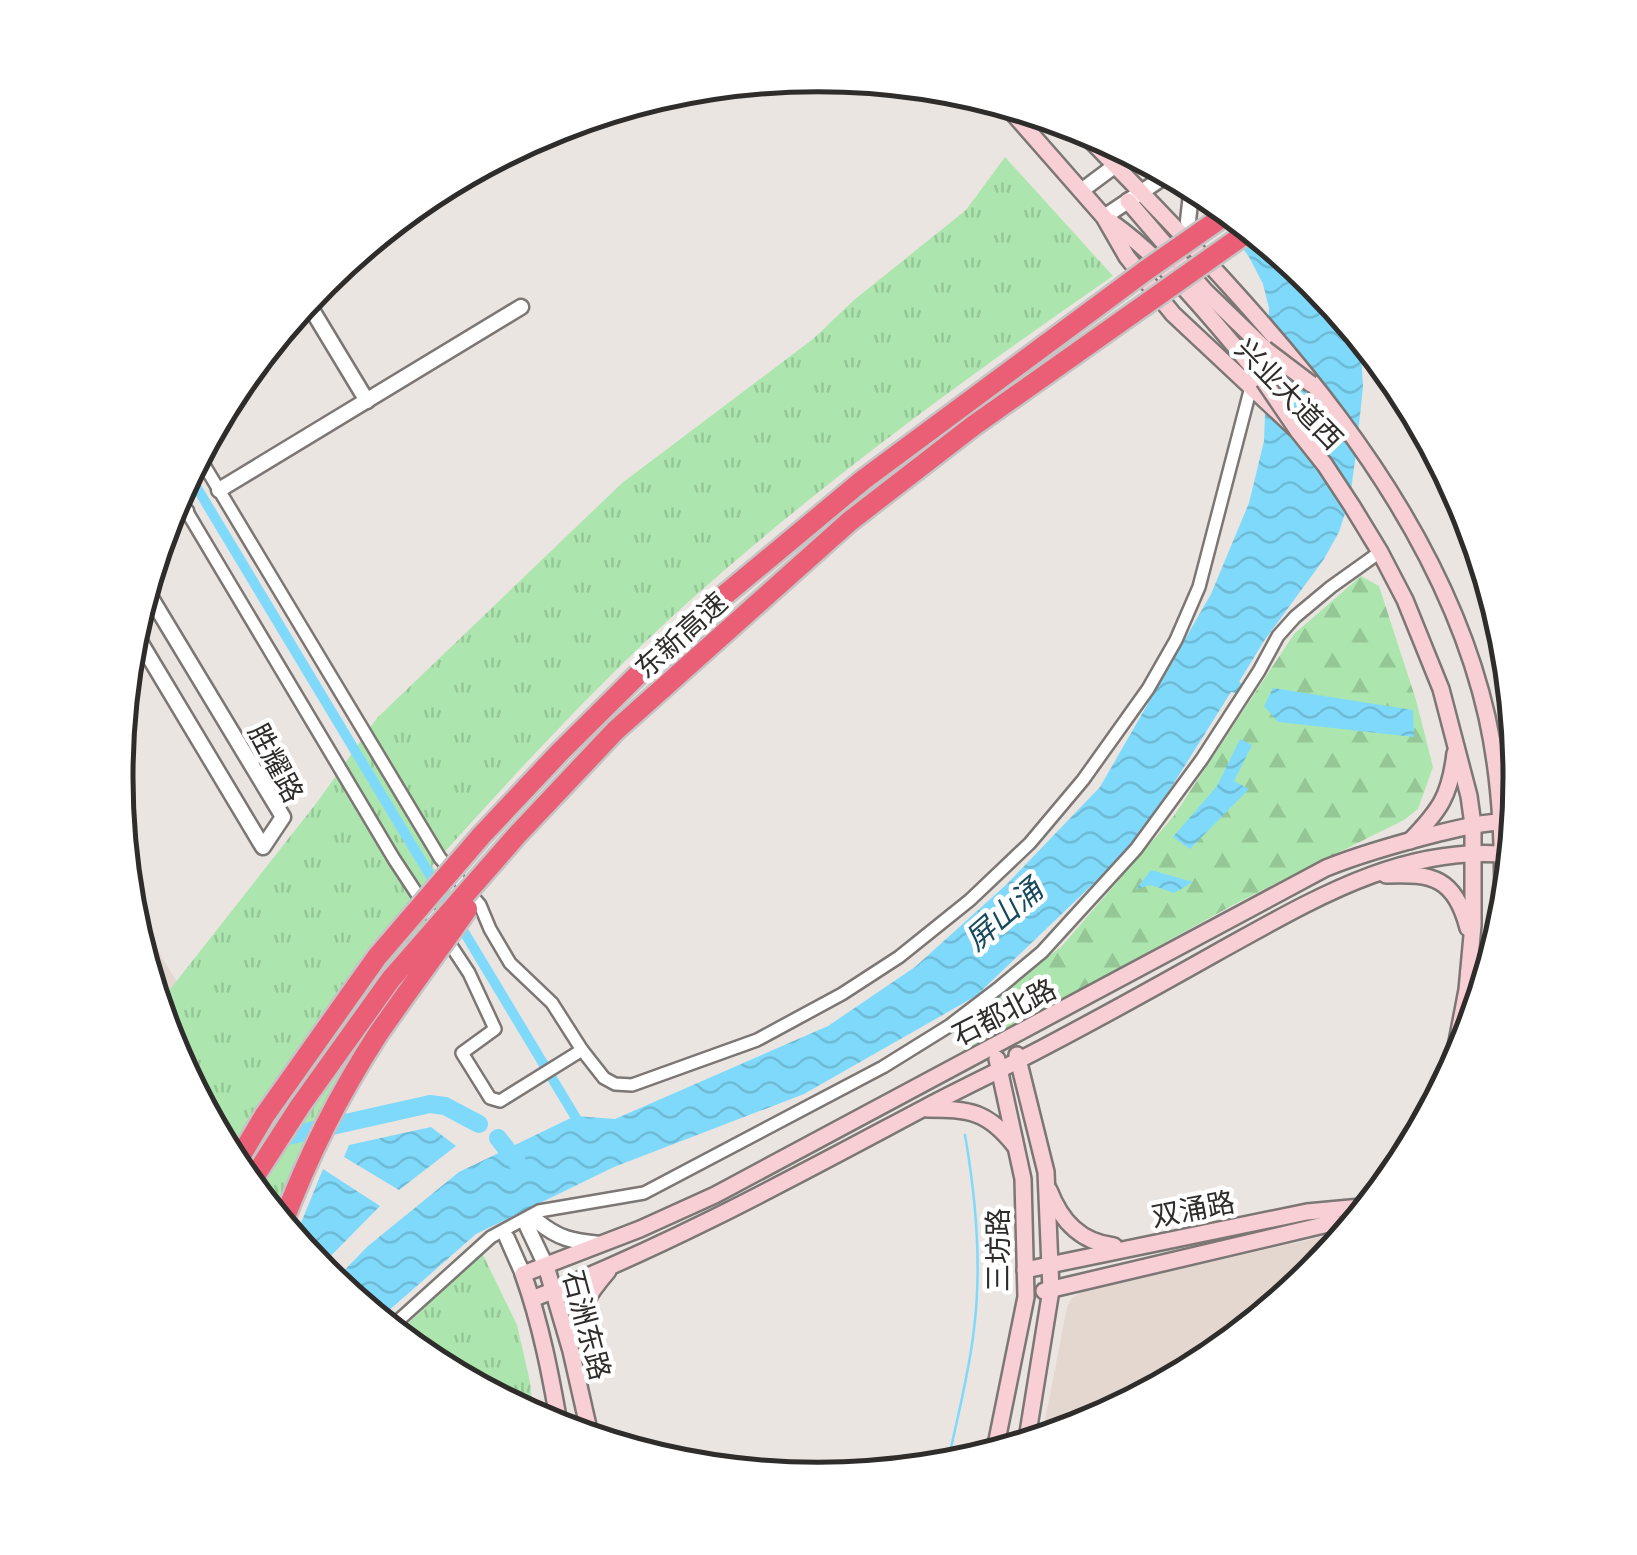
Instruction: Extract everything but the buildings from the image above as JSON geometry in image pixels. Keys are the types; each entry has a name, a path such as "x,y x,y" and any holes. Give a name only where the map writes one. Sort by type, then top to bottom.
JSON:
{"highway":[{"name":"东新高速","path":"244,1150 390,942 481,836 685,628 863,480 1218,221"},
{"name":"东新高速","path":"258,1171 391,979 517,834 615,730 850,521 973,426 1240,237"},
{"path":"288,1211 312,1150 347,1086 517,834"},
{"path":"240,1144 266,1115"}],"main road":[{"name":"兴业大道西","path":"1022,124 1104,217 1127,257 1174,314 1259,388 1298,432 1352,506 1405,600 1442,689 1473,825 1472,941 1462,1011"},
{"name":"兴业大道西","path":"1107,157 1135,197 1192,246 1266,326 1366,455 1412,527 1452,609 1486,713 1503,793"},
{"path":"1135,197 1206,291 1265,349 1312,384"},
{"path":"1104,217 1139,242 1218,327 1259,388"},
{"path":"1410,840 1444,800 1451,784 1456,743"},
{"path":"1495,758 1504,769"},
{"name":"石都北路","path":"523,1274 640,1230 715,1195 1326,868 1410,840 1473,825 1502,823"},
{"name":"石都北路","path":"532,1299 611,1268 832,1159 1118,1008 1326,892 1399,865 1474,853 1499,854"},
{"path":"1357,880 1376,864 1374,858 1361,854"},
{"path":"1357,880 1417,874 1438,880 1452,890 1464,912 1472,941"},
{"path":"1469,972 1476,967"},
{"path":"1107,986 1100,1000 1110,1010 1118,1008"},
{"name":"三坊路","path":"1012,1037 1046,1177 1051,1290 1029,1429"},
{"name":"三坊路","path":"994,1046 1022,1179 1026,1270 1026,1297 997,1439"},
{"path":"890,1100 907,1101 911,1110 905,1119"},
{"path":"923,1108 954,1108 982,1114 1016,1148"},
{"path":"1022,1179 1023,1168 1033,1161 1040,1164 1062,1215 1084,1237 1098,1244 1128,1248"},
{"name":"双涌路","path":"1026,1270 1307,1212 1351,1208"},
{"name":"双涌路","path":"1026,1297 1338,1224"},
{"path":"640,1230 633,1240 637,1248 651,1249"},
{"name":"石洲东路","path":"546,1266 587,1422"},
{"path":"571,1351 580,1310 611,1268"},
{"name":"石洲东路","path":"523,1274 557,1410"},
{"path":"554,1392 558,1378 568,1374 579,1388"}],"street":[{"path":"1081,191 1120,163"},
{"path":"1104,217 1157,182"},
{"path":"1190,202 1192,246"},
{"path":"219,490 521,308"},
{"path":"314,314 367,401"},
{"path":"207,470 440,858 480,905 510,963 552,1003 604,1078 632,1086 757,1040 842,994 899,956 970,900 1030,843 1084,780 1148,689 1176,640 1199,587 1259,388"},
{"path":"187,512 394,859 469,973 495,1030 462,1053 490,1098 500,1101 582,1050"},
{"path":"400,1320 491,1238 539,1211 644,1193 883,1067 945,1028 1042,952 1136,849 1202,759 1278,636 1330,587 1380,552"},
{"name":"胜耀路","path":"145,652 262,847 283,817 156,605"},
{"name":"石洲东路","path":"546,1266 532,1224 572,1241 601,1244"},
{"name":"石洲东路","path":"507,1238 523,1274"}],"shaded area":[{"path":"155,946 177,982 168,992"},
{"path":"1328,1235 1270,1293 1199,1347 1121,1392 1044,1424 1067,1307 1082,1291"}],"green space":[{"path":"1005,157 1113,276 894,433 737,560 587,699 432,866 471,916 397,1017 336,1117 293,1217 225,1120 186,1040 168,992 318,801 377,718 622,483 813,339 854,300 966,210"},
{"path":"1361,576 1379,586 1433,767 1418,809 1404,820 1233,905 965,1053 953,1031 1062,946 1173,817 1294,634"},
{"path":"482,1253 517,1325 532,1399 476,1371 407,1325"}],"water":[{"name":"屏山涌","path":"1229,229 1303,293 1361,359 1363,387 1350,498 1339,532 1324,559 1264,641 1239,682 1245,686 1240,694 1231,692 1137,842 976,996 804,1094 614,1167 476,1234 389,1311 367,1293 344,1271 368,1246 459,1172 575,1116 615,1119 828,1026 915,967 1007,884 1100,787 1211,594 1249,503 1264,441 1269,308 1263,284"},
{"path":"1273,688 1413,710 1414,737 1278,722 1264,706"},
{"path":"1240,739 1252,745 1234,781 1249,789 1190,849 1173,837 1217,786"},
{"path":"1151,870 1193,882 1174,893 1151,885 1136,889"},
{"path":"431,1127 456,1146 399,1190 344,1157 349,1145"},
{"path":"323,1169 380,1206 330,1257 300,1225"}],"waterway":[{"path":"198,489 582,1128"},
{"path":"242,1146 430,1104 445,1106 479,1124"},
{"path":"951,1449 969,1364 978,1281 977,1232 965,1135"},
{"path":"498,1138 519,1165"}]}
